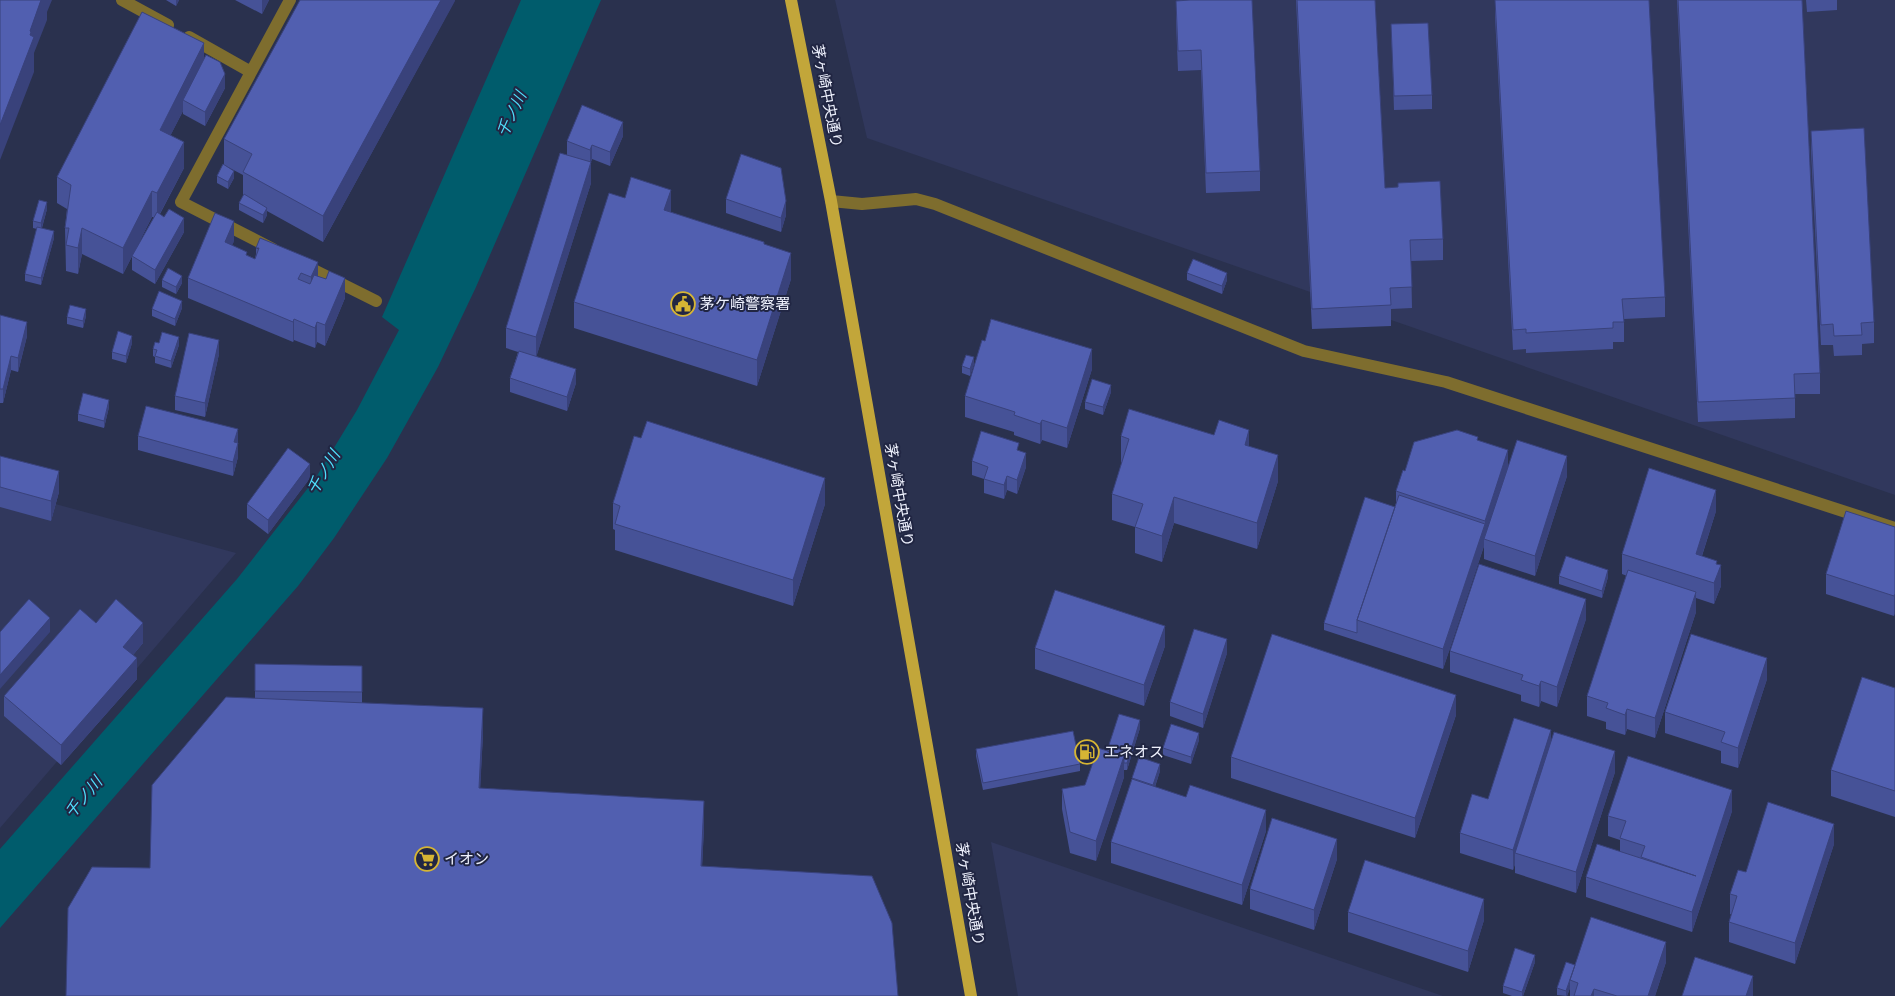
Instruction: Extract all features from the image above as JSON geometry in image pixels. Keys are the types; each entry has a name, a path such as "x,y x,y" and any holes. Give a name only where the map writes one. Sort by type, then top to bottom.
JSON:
{"main road":[{"name":"茅ヶ崎中央通り","path":"791,0 831,202 971,996"}],"street":[{"path":"122,0 252,72"},
{"path":"290,0 181,202 376,301"},
{"path":"831,202 862,204 916,199 935,204 1304,351 1446,382 1895,528"}],"shaded area":[{"path":"835,0 1895,0 1895,495 867,138"},
{"path":"0,489 236,553 0,828"},
{"path":"991,842 1443,996 1018,996"}],"water":[{"name":"千ノ川","path":"521,0 601,0 476,287 438,367 387,458 334,538 298,586 0,928 0,849 237,579 315,479 357,410 399,330 382,317"}],"building":[{"path":"0,0 41,0 30,31 30,35 34,37 0,125"},
{"path":"300,0 441,0 323,216 243,172 252,154 224,139"},
{"path":"1252,0 1260,171 1206,173 1201,50 1178,51 1176,1"},
{"path":"1297,0 1375,0 1385,188 1398,187 1398,183 1440,181 1443,239 1410,240 1412,287 1390,288 1391,305 1312,309"},
{"path":"1495,0 1649,0 1665,297 1622,299 1624,322 1613,322 1613,328 1526,333 1526,329 1513,330"},
{"path":"1678,0 1802,0 1820,373 1794,374 1795,398 1698,402"},
{"path":"142,12 204,43 160,130 184,142 157,193 152,191 123,248 82,228 78,248 66,245 69,228 65,228 71,185 57,177"},
{"path":"1428,23 1432,95 1394,96 1391,24"},
{"path":"206,55 220,62 225,74 205,112 183,100"},
{"path":"582,105 623,122 610,152 592,145 590,150 567,141"},
{"path":"1864,128 1874,322 1861,323 1862,335 1834,336 1833,324 1821,325 1811,131"},
{"path":"560,153 591,162 536,337 506,328"},
{"path":"741,154 781,168 786,201 781,218 726,199"},
{"path":"223,164 234,171 228,182 217,176"},
{"name":"茅ケ崎警察署","path":"631,177 671,190 664,210 764,242 764,244 791,253 757,360 574,302 609,193 625,198"},
{"path":"244,194 267,208 263,215 239,203"},
{"path":"39,200 47,202 41,223 33,221"},
{"path":"169,209 184,218 155,270 132,256 157,212 164,217"},
{"path":"215,213 234,221 225,242 247,252 246,255 255,259 259,248 256,248 260,238 318,262 311,277 301,273 298,279 310,284 314,275 326,279 329,271 345,278 325,325 317,322 315,328 294,319 293,322 188,278"},
{"path":"37,227 54,231 41,278 25,274"},
{"path":"1193,259 1227,273 1222,286 1187,273"},
{"path":"168,268 182,276 176,287 162,280"},
{"path":"159,291 182,301 175,319 152,309"},
{"path":"70,305 86,309 83,321 67,317"},
{"path":"0,315 27,322 18,358 11,356 3,389 0,389"},
{"path":"991,319 1092,349 1067,428 1042,420 1040,424 1014,415 1015,412 965,396 982,340 985,341"},
{"path":"118,331 132,336 126,356 112,352"},
{"path":"162,332 179,337 171,361 155,356 157,350 153,349 155,342 159,343"},
{"path":"189,333 219,340 205,403 175,396"},
{"path":"519,351 576,369 567,397 510,378"},
{"path":"966,355 974,357 970,369 962,366"},
{"path":"1092,379 1111,385 1103,407 1085,402"},
{"path":"83,393 109,400 104,421 78,414"},
{"path":"146,406 238,429 234,442 238,443 233,462 138,436"},
{"path":"1129,409 1214,435 1219,420 1249,430 1245,445 1278,455 1257,523 1174,497 1162,536 1135,527 1143,504 1112,494 1129,439 1121,436"},
{"path":"647,421 825,478 793,580 615,524 620,506 613,503 634,436 641,438"},
{"path":"1457,430 1478,437 1477,440 1508,450 1485,521 1396,491 1403,470 1405,471 1414,442"},
{"path":"981,431 1019,443 1017,450 1026,453 1017,480 1007,476 1004,485 984,479 988,467 972,461"},
{"path":"1517,440 1567,456 1535,556 1484,539"},
{"path":"288,448 310,464 268,520 247,504"},
{"path":"0,456 59,471 51,501 0,487"},
{"path":"1649,468 1716,490 1696,554 1717,561 1716,564 1721,565 1714,583 1622,554"},
{"path":"1399,495 1485,524 1443,649 1357,620"},
{"path":"1365,497 1395,507 1357,620 1357,633 1324,623"},
{"path":"1846,511 1895,527 1894,596 1826,574"},
{"path":"1566,556 1608,570 1602,591 1559,576"},
{"path":"1479,564 1586,599 1557,687 1541,681 1539,686 1521,680 1523,675 1450,651"},
{"path":"1628,570 1696,592 1655,718 1627,709 1625,715 1606,708 1608,703 1587,696"},
{"path":"1055,590 1165,626 1144,685 1035,648"},
{"path":"29,599 50,618 0,675 0,632"},
{"path":"116,599 143,623 123,647 137,658 61,745 4,696 80,609 96,623"},
{"path":"1194,629 1227,639 1203,714 1170,702"},
{"path":"1272,634 1456,695 1415,818 1231,757"},
{"path":"1691,634 1767,658 1738,748 1721,742 1725,732 1665,712"},
{"path":"255,664 362,666 362,692 255,691"},
{"path":"1862,677 1895,688 1895,791 1831,770"},
{"name":"イオン","path":"226,697 483,708 479,788 704,801 701,866 872,876 892,923 898,996 66,996 68,908 92,867 150,868 152,785"},
{"path":"1119,714 1140,720 1127,763 1124,763 1124,756 1107,751"},
{"path":"1514,718 1551,730 1513,850 1460,833 1472,794 1488,799"},
{"path":"1171,724 1199,733 1191,757 1163,748"},
{"path":"1073,731 1080,764 983,783 976,749"},
{"path":"1554,732 1615,751 1576,872 1515,853"},
{"path":"1098,748 1124,756 1096,841 1070,832 1062,789 1085,785"},
{"path":"1628,756 1732,790 1692,912 1586,877 1597,844 1696,876 1641,857 1645,846 1620,838 1626,821 1608,816"},
{"path":"1139,757 1160,764 1153,785 1132,778"},
{"path":"1132,779 1186,797 1190,785 1266,810 1242,885 1111,842"},
{"path":"1768,802 1834,824 1795,943 1729,922 1737,896 1730,894 1738,870 1746,872"},
{"path":"1272,818 1337,839 1314,910 1250,889"},
{"path":"1365,860 1484,899 1468,951 1348,912"},
{"path":"1591,917 1666,942 1648,996 1617,996 1594,989 1591,996 1574,996 1578,983 1570,980"},
{"path":"1515,948 1535,955 1522,992 1503,986"},
{"path":"1695,957 1753,976 1746,996 1682,996"},
{"path":"1566,962 1575,965 1566,991 1557,988"}],"place":[{"name":"茅ケ崎警察署","path":"683,304"},
{"name":"エネオス","path":"1087,752"},
{"name":"イオン","path":"427,859"}]}
